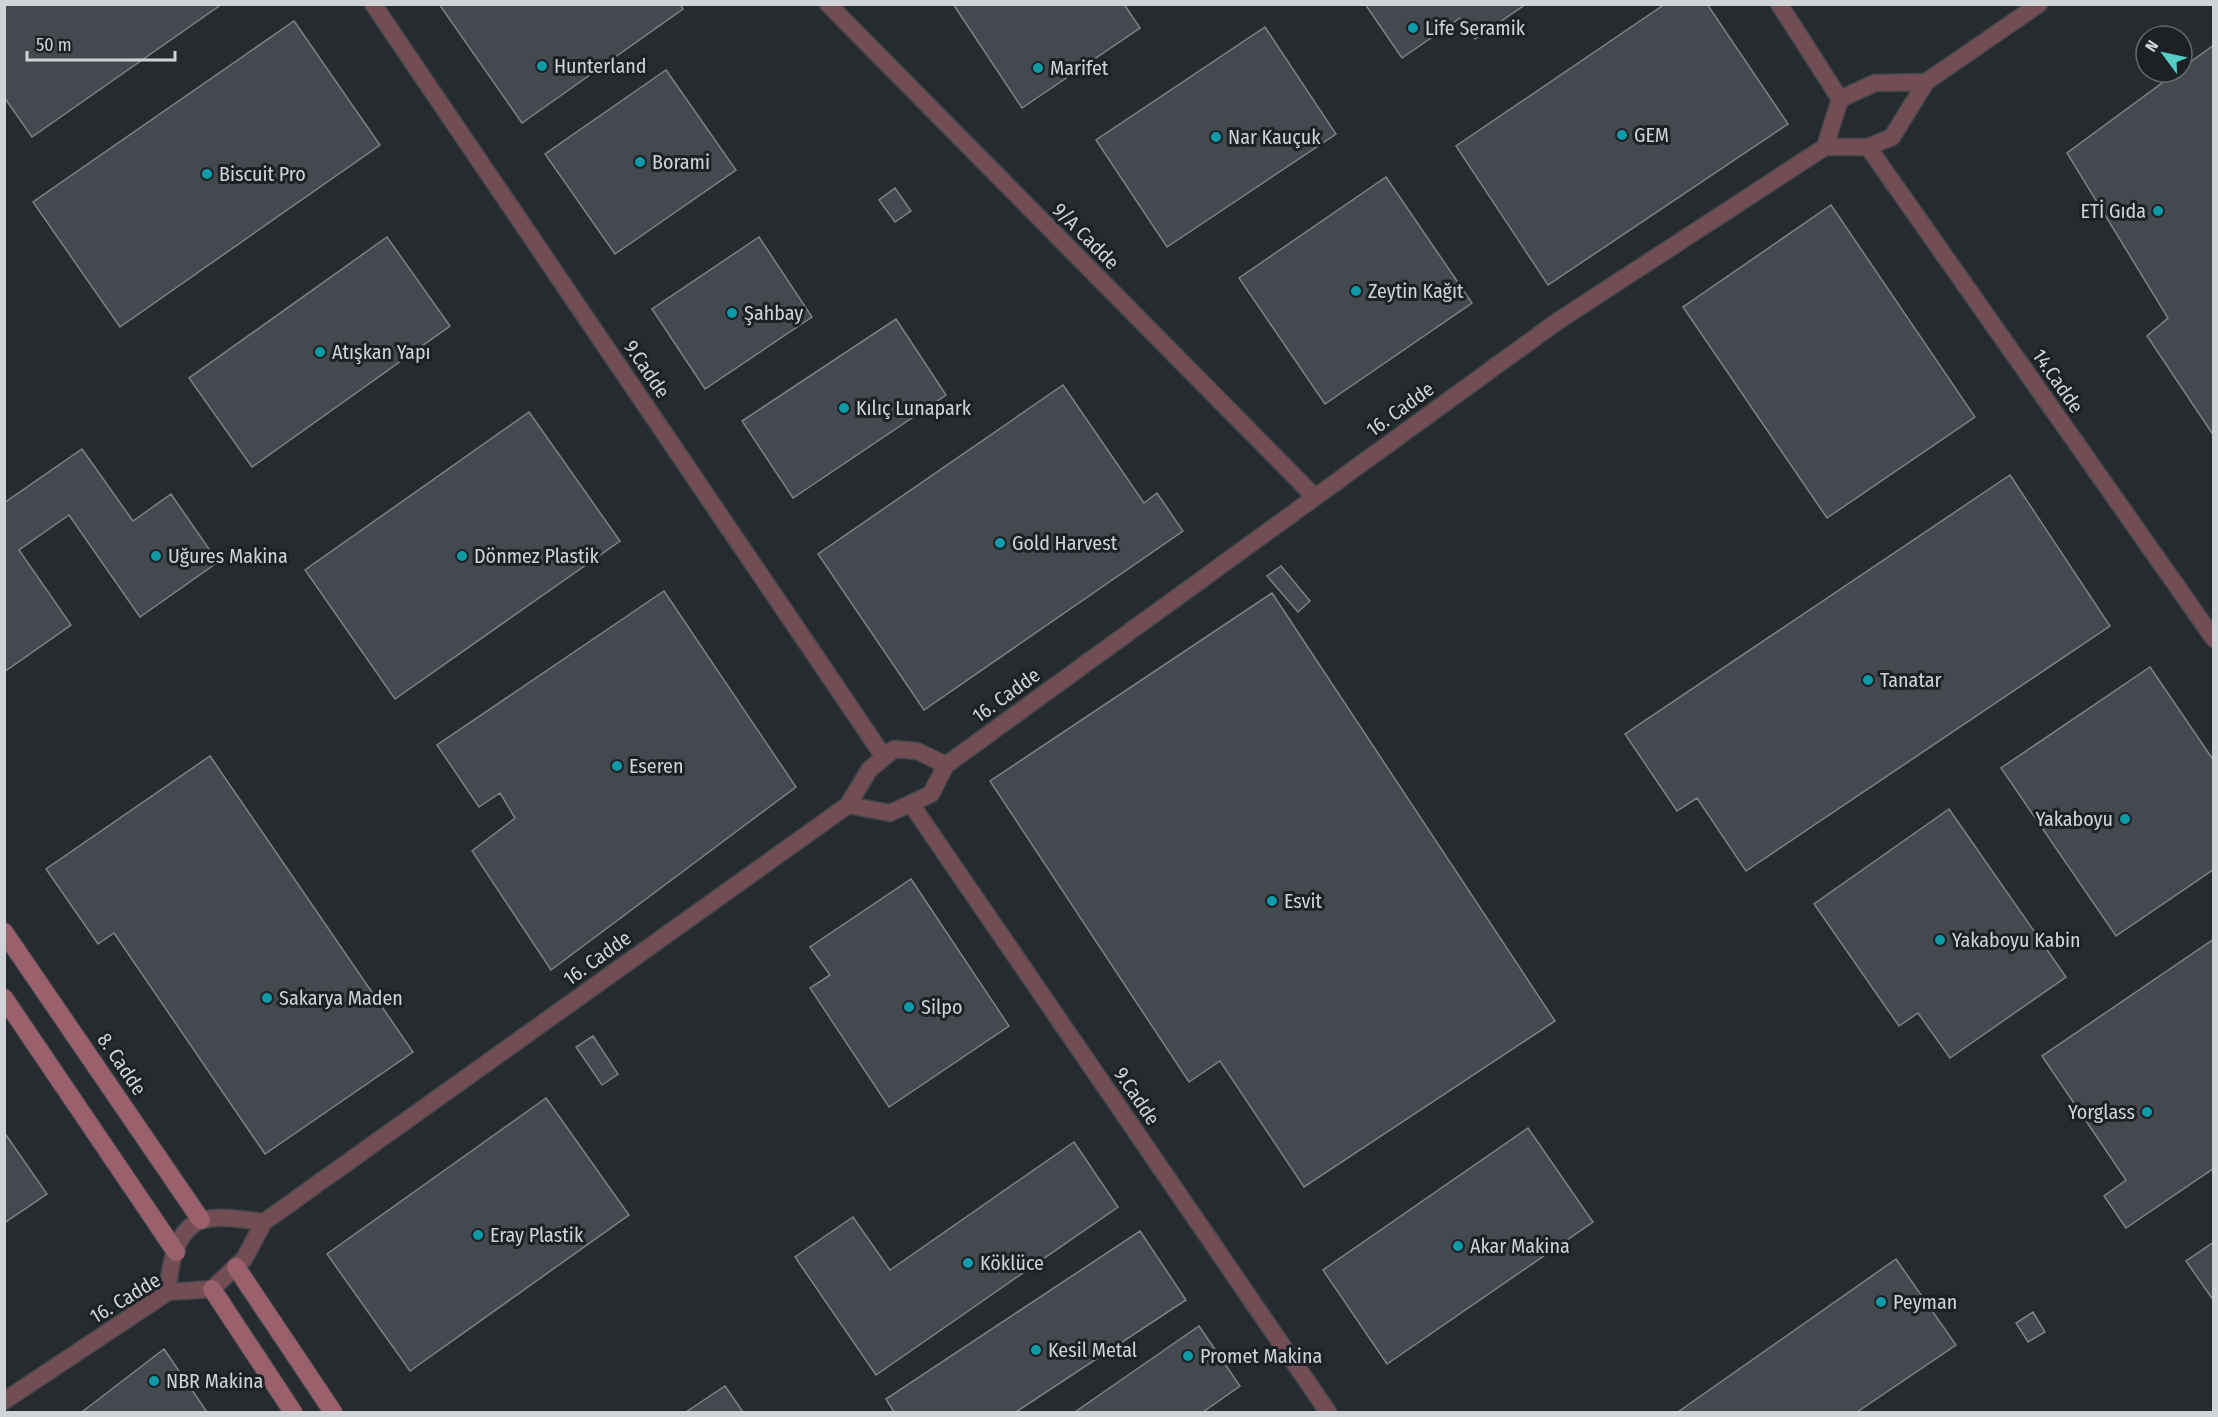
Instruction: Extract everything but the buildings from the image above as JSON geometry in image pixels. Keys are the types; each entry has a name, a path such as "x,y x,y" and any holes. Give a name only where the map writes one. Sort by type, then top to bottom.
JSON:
{"street":[{"name":"9.Cadde","path":"373,4 884,757"},
{"name":"9/A Cadde","path":"828,4 1315,497"},
{"path":"1779,4 1840,99"},
{"path":"1926,82 1875,83 1840,99 1825,147 1868,147 1892,137 1926,82 2039,4"},
{"name":"16. Cadde","path":"4,1401 168,1292 212,1289 244,1259 264,1222 848,805 890,813 931,794 946,765 1558,321 1825,147"},
{"name":"14.Cadde","path":"1868,147 2214,639"},
{"path":"848,805 869,770 894,749 917,751 946,765"},
{"name":"9.Cadde","path":"911,804 1328,1413"},
{"name":"8. Cadde","path":"4,932 201,1220"},
{"path":"4,998 176,1252"},
{"path":"168,1292 170,1263 188,1230 201,1220 227,1218 264,1222"},
{"path":"236,1267 333,1413"},
{"path":"212,1289 293,1413"}],"place":[{"name":"Life Seramik","path":"1413,28"},
{"name":"Hunterland","path":"542,66"},
{"name":"Marifet","path":"1038,68"},
{"name":"GEM","path":"1622,135"},
{"name":"Nar Kauçuk","path":"1216,137"},
{"name":"Borami","path":"640,162"},
{"name":"Biscuit Pro","path":"207,174"},
{"name":"ETİ Gıda","path":"2158,211"},
{"name":"Zeytin Kağıt","path":"1356,291"},
{"name":"Şahbay","path":"732,313"},
{"name":"Atışkan Yapı","path":"320,352"},
{"name":"Kılıç Lunapark","path":"844,408"},
{"name":"Gold Harvest","path":"1000,543"},
{"name":"Uğures Makina","path":"156,556"},
{"name":"Dönmez Plastik","path":"462,556"},
{"name":"Tanatar","path":"1868,680"},
{"name":"Eseren","path":"617,766"},
{"name":"Yakaboyu","path":"2125,819"},
{"name":"Esvit","path":"1272,901"},
{"name":"Yakaboyu Kabin","path":"1940,940"},
{"name":"Sakarya Maden","path":"267,998"},
{"name":"Silpo","path":"909,1007"},
{"name":"Yorglass","path":"2147,1112"},
{"name":"Eray Plastik","path":"478,1235"},
{"name":"Akar Makina","path":"1458,1246"},
{"name":"Köklüce","path":"968,1263"},
{"name":"Peyman","path":"1881,1302"},
{"name":"Kesil Metal","path":"1036,1350"},
{"name":"Promet Makina","path":"1188,1356"},
{"name":"NBR Makina","path":"154,1381"}]}
